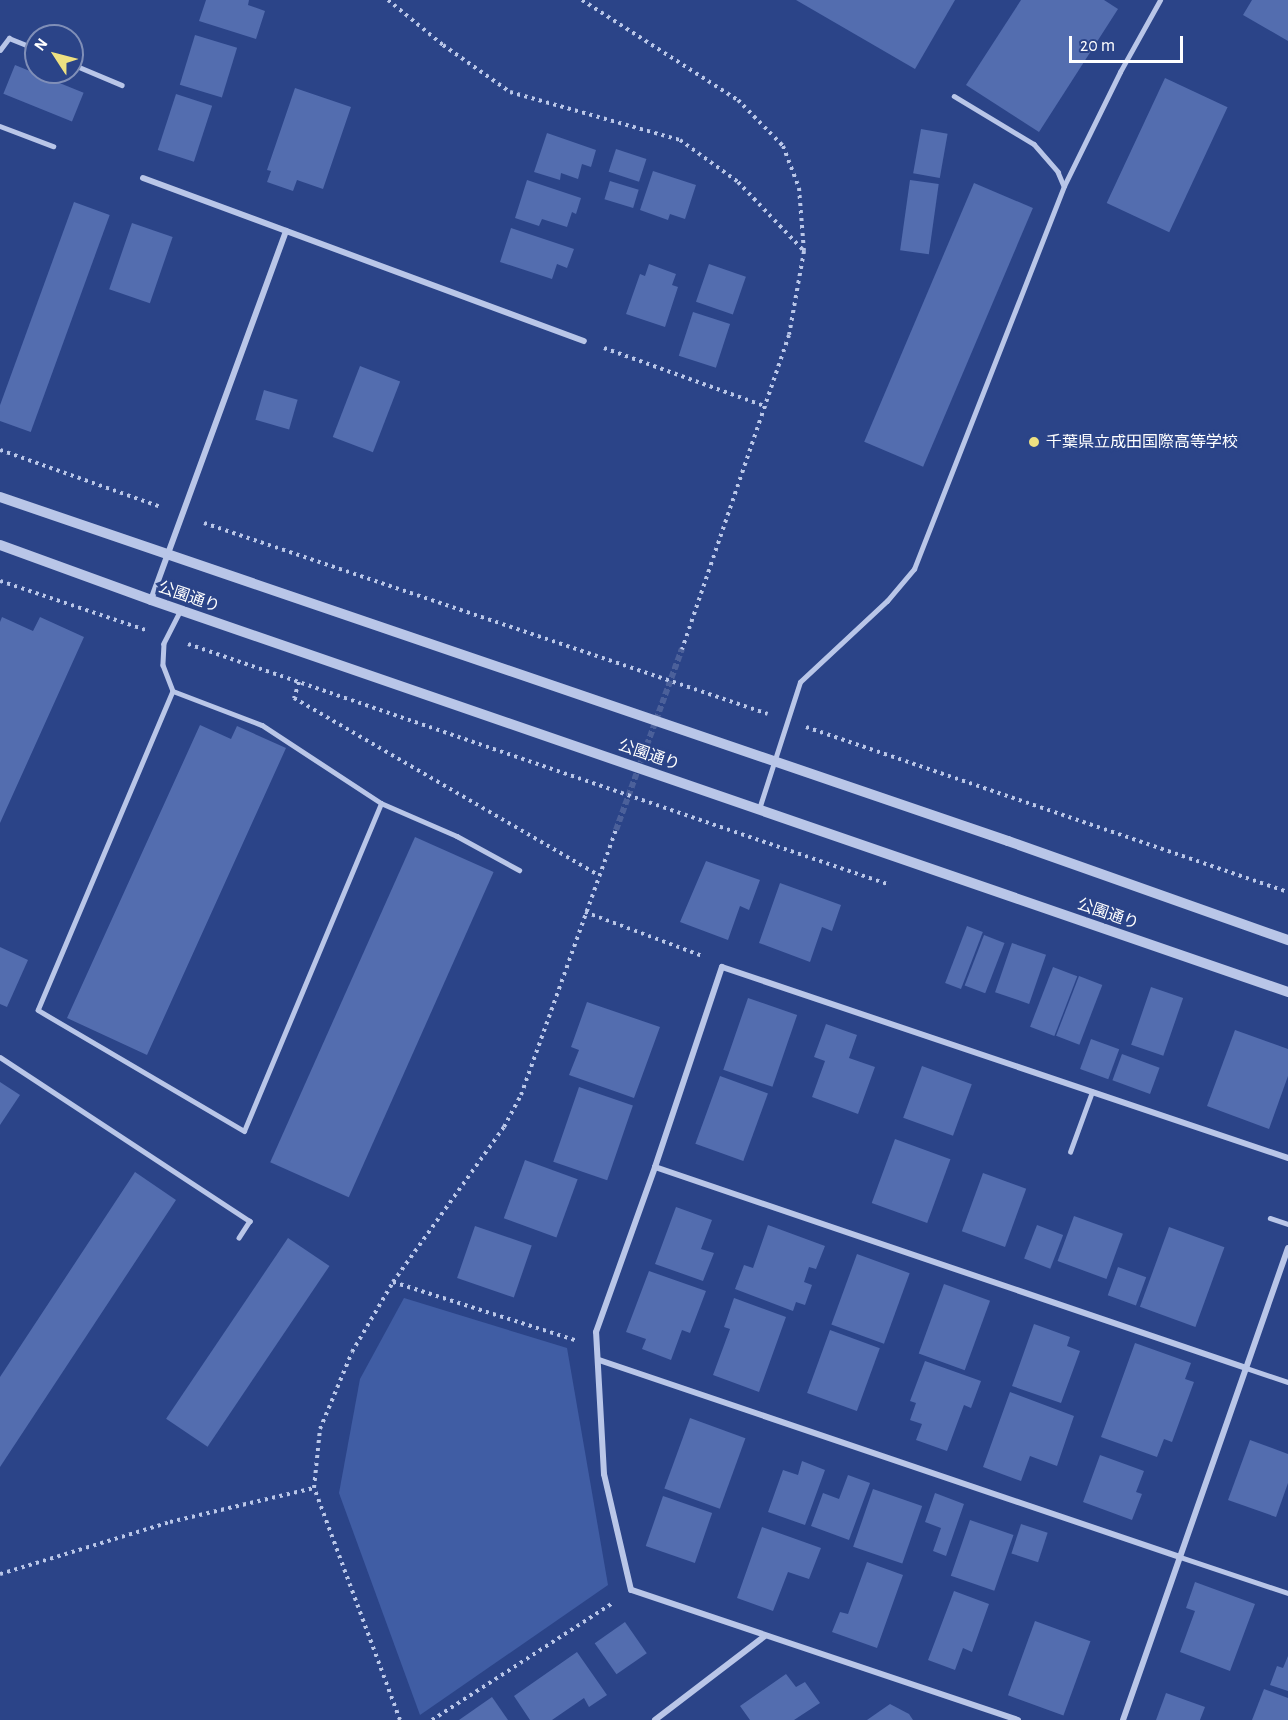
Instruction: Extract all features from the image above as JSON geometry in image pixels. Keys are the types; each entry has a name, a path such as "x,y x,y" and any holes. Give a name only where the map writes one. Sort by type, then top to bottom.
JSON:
{"street":[{"path":"143,178 584,341"},
{"path":"151,600 286,231"},
{"name":"公園通り","path":"0,497 773,763 1008,841 1288,940"},
{"name":"公園通り","path":"0,546 1288,992"},
{"path":"1018,1720 632,1590 604,1474 596,1332 655,1167 722,967 1288,1158"},
{"path":"655,1167 1246,1368"},
{"path":"1123,1720 1288,1248"},
{"path":"599,1359 1180,1557"},
{"path":"655,1720 765,1636"}],"lane":[{"path":"759,809 800,682 887,601 914,569 1064,186 1120,72 1160,0"},
{"path":"0,50 9,38 24,44"},
{"path":"84,69 122,85"},
{"path":"954,96 1034,144 1058,172 1064,186"},
{"path":"0,126 53,146"},
{"path":"181,610 164,644 163,665 174,691 262,725 381,803 457,836 519,870"},
{"path":"174,691 38,1010 244,1131 381,803"},
{"path":"0,1057 250,1221 239,1238"},
{"path":"1070,1152 1092,1092"},
{"path":"1270,1218 1288,1224"},
{"path":"1246,1368 1288,1382"},
{"path":"1180,1557 1288,1593"}],"path":[{"path":"388,0 443,45 510,92 680,140 738,182 804,251"},
{"path":"582,0 738,100 783,146 799,188 804,251 789,335 767,407 682,649"},
{"path":"584,341 767,407"},
{"path":"0,450 231,533 1288,892"},
{"path":"0,581 895,886"},
{"path":"299,682 294,698 598,876"},
{"path":"400,1720 314,1488 320,1429 352,1352 393,1282 504,1127 517,1103 616,830"},
{"path":"585,912 713,960 722,967"},
{"path":"393,1282 598,1347"},
{"path":"0,1574 170,1522 314,1488"},
{"path":"432,1720 632,1590"}],"shaded area":[{"path":"404,1298 567,1348 608,1585 420,1715 339,1493 360,1379"}],"building":[{"path":"206,0 249,0 248,5 265,11 256,39 199,21"},
{"path":"796,0 955,0 915,69"},
{"path":"1021,0 1104,0 1118,9 1039,132 966,85"},
{"path":"1252,0 1288,0 1288,41 1243,15"},
{"path":"195,35 237,48 222,98 180,85"},
{"path":"15,65 24,69 24,84 62,84 84,93 72,121 3,94"},
{"path":"1165,78 1228,107 1169,232 1107,203"},
{"path":"295,88 351,107 323,189 297,180 293,191 267,182 271,171 267,170"},
{"path":"176,94 212,106 194,162 158,150"},
{"path":"921,129 948,134 940,178 913,173"},
{"path":"547,133 596,150 591,167 582,164 578,179 561,173 560,180 534,172"},
{"path":"616,149 646,159 639,182 609,172"},
{"path":"653,171 696,185 685,219 670,214 668,220 640,210"},
{"path":"527,180 581,198 576,214 572,212 567,227 542,219 539,226 515,218"},
{"path":"910,180 939,184 929,254 900,250"},
{"path":"610,181 639,190 633,208 604,199"},
{"path":"974,183 1033,208 923,467 864,442"},
{"path":"74,202 110,215 31,432 0,421 0,405"},
{"path":"132,223 173,237 150,303 109,289"},
{"path":"511,228 574,249 567,268 557,264 552,279 500,262"},
{"path":"649,264 676,274 672,285 678,287 665,327 626,314 640,274 645,276"},
{"path":"709,264 746,277 733,315 696,302"},
{"path":"693,312 730,324 716,368 679,356"},
{"path":"360,366 400,381 373,452 333,437"},
{"path":"264,390 298,400 289,429 255,420"},
{"path":"2,617 33,631 40,617 84,637 0,823 0,622"},
{"path":"200,725 231,739 237,726 286,748 147,1055 67,1018"},
{"path":"415,837 494,872 349,1197 270,1162"},
{"path":"706,861 760,880 749,910 740,906 728,940 680,922"},
{"path":"780,883 841,905 832,931 822,927 810,962 759,943"},
{"path":"967,926 983,932 961,989 945,983"},
{"path":"984,935 1005,943 985,993 965,985"},
{"path":"1012,943 1046,955 1029,1004 995,992"},
{"path":"0,947 28,960 7,1007 0,1004"},
{"path":"1053,967 1077,976 1054,1036 1030,1027"},
{"path":"1079,976 1102,985 1079,1045 1056,1036"},
{"path":"1151,987 1183,998 1163,1056 1131,1045"},
{"path":"748,998 797,1015 772,1087 723,1070"},
{"path":"587,1002 660,1027 634,1098 569,1075 579,1050 571,1047"},
{"path":"826,1024 857,1035 849,1058 875,1067 858,1114 812,1097 825,1061 814,1057"},
{"path":"1235,1030 1288,1049 1288,1076 1269,1129 1207,1106"},
{"path":"1091,1039 1119,1049 1108,1079 1080,1069"},
{"path":"1122,1054 1160,1068 1150,1094 1112,1080"},
{"path":"922,1066 972,1084 953,1136 903,1118"},
{"path":"720,1076 768,1093 743,1161 695,1144"},
{"path":"0,1082 20,1095 0,1125"},
{"path":"579,1087 633,1106 607,1180 553,1162"},
{"path":"895,1139 950,1159 927,1223 872,1203"},
{"path":"525,1160 578,1179 556,1237 504,1218"},
{"path":"135,1172 176,1200 0,1467 0,1377"},
{"path":"983,1173 1026,1189 1005,1247 962,1231"},
{"path":"676,1207 712,1220 701,1249 714,1253 703,1281 655,1264"},
{"path":"1074,1216 1123,1234 1106,1279 1058,1261"},
{"path":"768,1225 825,1246 816,1269 809,1267 804,1282 812,1285 805,1305 796,1302 793,1311 735,1289 744,1265 753,1268"},
{"path":"1037,1225 1063,1235 1050,1269 1024,1259"},
{"path":"475,1226 532,1246 514,1298 457,1278"},
{"path":"1169,1227 1224,1247 1195,1327 1140,1307"},
{"path":"288,1238 329,1266 208,1447 166,1419"},
{"path":"857,1254 910,1273 884,1344 831,1324"},
{"path":"1118,1267 1146,1277 1136,1305 1108,1295"},
{"path":"649,1271 706,1291 690,1333 682,1330 671,1360 642,1349 646,1339 626,1332"},
{"path":"944,1284 990,1301 965,1370 919,1354"},
{"path":"734,1298 786,1317 759,1392 713,1375 730,1329 724,1327"},
{"path":"1034,1324 1070,1337 1067,1346 1080,1351 1061,1403 1012,1386"},
{"path":"830,1330 880,1348 857,1411 807,1393"},
{"path":"1135,1343 1191,1363 1185,1379 1194,1382 1172,1442 1164,1439 1157,1457 1101,1437"},
{"path":"925,1361 981,1381 971,1408 964,1405 947,1451 916,1440 922,1424 910,1420 916,1403 910,1401"},
{"path":"1010,1392 1074,1416 1057,1466 1030,1456 1021,1481 983,1467"},
{"path":"690,1418 745,1438 720,1509 664,1488"},
{"path":"1250,1440 1288,1454 1288,1483 1276,1517 1228,1500"},
{"path":"1100,1455 1144,1471 1136,1492 1142,1494 1132,1520 1083,1502"},
{"path":"802,1461 825,1470 805,1525 768,1512 783,1470 798,1475"},
{"path":"848,1475 870,1483 849,1540 811,1526 823,1493 839,1499"},
{"path":"873,1489 922,1506 902,1564 853,1547"},
{"path":"935,1493 964,1504 946,1556 933,1551 941,1528 925,1522"},
{"path":"663,1496 712,1513 695,1563 646,1546"},
{"path":"970,1520 1013,1535 994,1591 951,1576"},
{"path":"1021,1524 1048,1533 1038,1562 1011,1553"},
{"path":"762,1527 821,1548 809,1579 788,1572 773,1611 737,1598"},
{"path":"867,1562 903,1575 877,1648 832,1632 840,1612 848,1614"},
{"path":"1195,1582 1255,1604 1230,1671 1180,1652 1195,1611 1186,1608"},
{"path":"954,1591 989,1604 972,1652 963,1648 955,1670 928,1660"},
{"path":"1035,1621 1090,1641 1063,1715 1008,1695"},
{"path":"625,1622 647,1653 616,1674 595,1643"},
{"path":"577,1652 607,1695 589,1707 584,1698 552,1720 530,1720 514,1696"},
{"path":"1288,1656 1288,1691 1270,1685 1277,1666 1283,1668"},
{"path":"786,1674 796,1687 805,1682 820,1703 794,1720 750,1720 740,1706"},
{"path":"1264,1689 1288,1698 1288,1720 1252,1720"},
{"path":"1166,1693 1205,1707 1200,1720 1156,1720"},
{"path":"492,1697 508,1720 459,1720"},
{"path":"890,1704 909,1714 913,1720 867,1720"}],"tunnel":[{"path":"616,830 682,649"}],"place":[{"name":"千葉県立成田国際高等学校","path":"1034,442"}]}
